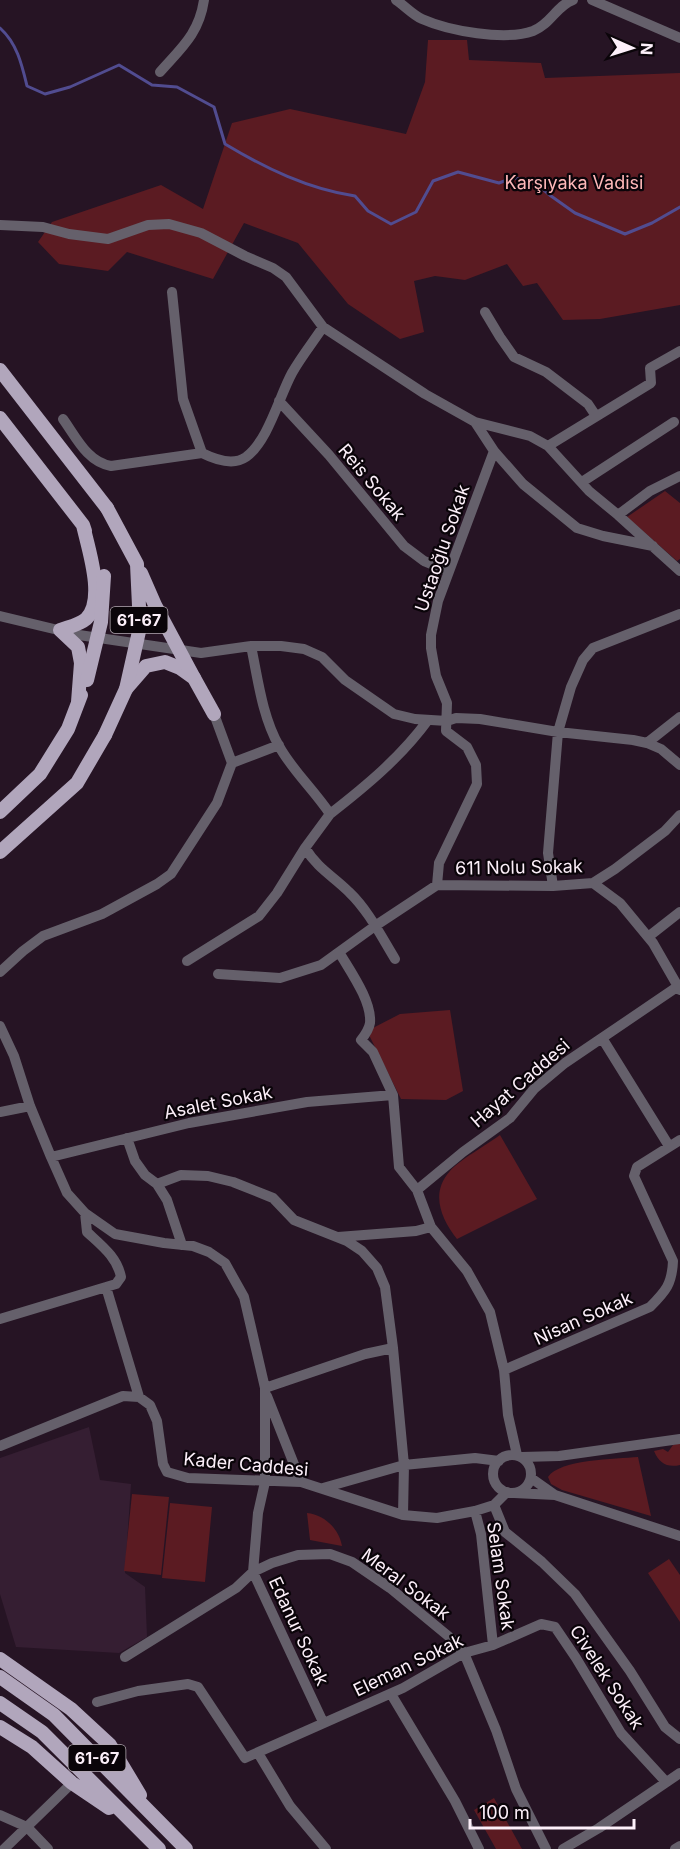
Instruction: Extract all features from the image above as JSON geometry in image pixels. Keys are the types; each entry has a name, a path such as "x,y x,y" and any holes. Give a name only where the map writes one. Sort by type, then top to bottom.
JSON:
{"main road":[{"name":"61-67","path":"0,370 107,508 137,564 155,605 214,714"},
{"name":"61-67","path":"0,418 83,525 104,576 101,622 87,680 68,729 40,774 0,812"},
{"name":"61-67","path":"78,702 81,663 78,646 60,630 83,622 91,613 96,579 83,525"},
{"name":"61-67","path":"0,852 77,783 105,735 126,689 140,627 137,564"},
{"name":"61-67","path":"126,689 146,666 165,662 180,668 194,678"},
{"name":"61-67","path":"0,1659 71,1709 110,1745 153,1814"},
{"name":"61-67","path":"0,1677 54,1715 186,1849"},
{"name":"61-67","path":"0,1703 42,1732 159,1849"},
{"name":"61-67","path":"0,1727 32,1747 72,1783 142,1831"}],"street":[{"path":"160,72 187,43 198,24 204,0"},
{"path":"396,0 420,19 445,27 502,34 533,31 547,23 562,4 573,0"},
{"path":"592,0 680,38"},
{"path":"5,225 42,227 69,234 108,239 148,225 169,224 201,233 273,268 286,277 323,327 425,394 475,422 530,436 548,446 582,482 679,568"},
{"path":"172,292 183,399 202,453"},
{"path":"485,312 514,357 546,372 588,404 596,416"},
{"path":"63,419 87,453 100,465 111,466 202,453 213,458 233,461 245,457 261,440 293,372 323,327"},
{"path":"548,446 651,383 650,368 680,351"},
{"name":"Reis Sokak","path":"279,401 329,455 404,546 424,561 449,571"},
{"path":"475,422 494,451 523,484 577,528 653,546"},
{"path":"582,482 674,422"},
{"name":"Ustaoğlu Sokak","path":"437,885 439,863 477,784 476,765 467,747 447,730 447,703 436,676 431,635 438,601 494,451"},
{"path":"618,515 650,491 680,476"},
{"path":"553,886 548,853 558,732 571,687 583,660 593,648 680,614"},
{"path":"0,616 79,635 201,653 252,646 304,649 322,657 345,680 394,714 415,719 447,722 456,718 480,719 647,743 661,749 680,765"},
{"path":"252,646 261,695 279,746 330,814"},
{"path":"0,972 43,936 102,914 171,874 217,803 232,763 214,714"},
{"path":"647,743 680,717"},
{"path":"187,962 259,916 330,814 392,762 415,738 428,720"},
{"path":"232,763 279,746"},
{"name":"611 Nolu Sokak","path":"218,974 280,978 321,964 437,885 553,886 593,883 665,831 680,814"},
{"path":"305,848 315,864 350,893 375,926 395,959"},
{"path":"593,883 620,903 648,937 679,986"},
{"path":"648,937 680,912"},
{"path":"339,952 365,997 370,1026 361,1040 373,1052 393,1095 399,1167 417,1190 431,1227 467,1272 490,1312 504,1370 508,1415 519,1456 531,1474 555,1495"},
{"name":"Hayat Caddesi","path":"417,1190 463,1152 510,1118 534,1089 565,1063 679,986"},
{"path":"0,1026 14,1056 30,1106 67,1193 85,1213 115,1234 193,1246 209,1252 225,1263 244,1297 264,1388 301,1482"},
{"path":"602,1038 669,1146"},
{"name":"Asalet Sokak","path":"51,1156 189,1123 307,1102 393,1095"},
{"path":"0,1112 30,1106"},
{"path":"127,1138 135,1161 145,1175 157,1184 167,1200 182,1245"},
{"name":"Nisan Sokak","path":"504,1370 650,1307 665,1292 672,1276 673,1261 633,1176 637,1167 680,1140"},
{"path":"157,1184 181,1175 208,1176 233,1182 273,1198 294,1220 362,1251 377,1268 385,1287 393,1348 404,1465 403,1515"},
{"path":"0,1319 116,1284 121,1277 118,1264 87,1232 85,1213"},
{"path":"337,1238 416,1231 431,1227"},
{"path":"0,1446 123,1396 139,1397 106,1287"},
{"path":"264,1388 365,1354 393,1348"},
{"name":"Edanur Sokak","path":"264,1388 265,1482 258,1513 253,1572 323,1722"},
{"name":"Kader Caddesi","path":"139,1397 150,1406 157,1421 163,1464 167,1472 188,1478 301,1482 403,1515 436,1518 494,1505 511,1492 521,1490 527,1485 531,1474 559,1456"},
{"name":"Kader Caddesi","path":"499,1461 504,1457 559,1456 680,1439"},
{"path":"321,1489 404,1465 475,1458 499,1461 494,1470 495,1482 502,1490 555,1495 680,1536"},
{"path":"494,1505 505,1532 542,1562 575,1594 630,1671 665,1727 680,1739"},
{"name":"Selam Sokak","path":"475,1511 481,1534 493,1646"},
{"name":"Meral Sokak","path":"125,1657 236,1588 253,1572 298,1555 330,1554 352,1562 390,1588 453,1640 464,1653"},
{"name":"Eleman Sokak","path":"258,1753 323,1722 391,1694 464,1653 493,1646 541,1624"},
{"name":"Civelek Sokak","path":"541,1624 555,1627 621,1733 666,1782"},
{"path":"464,1653 496,1730 516,1789 546,1849"},
{"path":"97,1702 138,1691 188,1684 198,1687 245,1758 258,1753 290,1806 326,1849"},
{"path":"391,1694 455,1801 479,1849"},
{"path":"563,1849 599,1828 680,1773"},
{"path":"4,1849 72,1783"},
{"path":"0,1815 27,1827 48,1849"},
{"path":"675,1849 680,1846"}],"shaded area":[{"path":"89,1427 100,1480 131,1484 125,1573 145,1587 147,1637 119,1653 16,1647 0,1594 0,1458"}],"green space":[{"name":"Karşıyaka Vadisi","path":"428,40 467,40 469,60 541,63 545,78 680,73 680,305 600,319 563,320 537,283 523,286 507,264 465,280 435,276 414,281 424,332 400,339 348,304 298,243 244,223 213,279 127,252 108,271 59,264 38,242 52,222 161,185 203,209 232,123 290,109 406,134 425,82"},
{"path":"665,491 680,503 680,559 677,561 627,517"},
{"path":"450,1010 463,1091 446,1100 401,1099 369,1035 369,1030 400,1014"},
{"path":"500,1135 537,1199 457,1239 442,1214 440,1188 450,1171 460,1162"},
{"path":"680,1443 680,1465 664,1464 654,1451 663,1449 668,1452 673,1445"},
{"path":"638,1457 651,1516 562,1490 551,1484 548,1477 554,1471 576,1463"},
{"path":"132,1494 169,1497 161,1575 124,1571"},
{"path":"170,1503 212,1507 205,1582 162,1578"},
{"path":"307,1513 314,1514 330,1524 338,1534 342,1546 310,1540"},
{"path":"669,1559 680,1575 680,1622 648,1573"},
{"path":"494,1798 522,1849 496,1849 474,1810"}],"waterway":[{"path":"0,28 15,47 27,86 45,94 70,87 119,65 152,85 177,87 214,107 225,144 304,183 355,196 368,211 391,224 416,212 433,181 458,172 499,183 512,178 532,180 575,213 625,234 652,223 680,207"}]}
